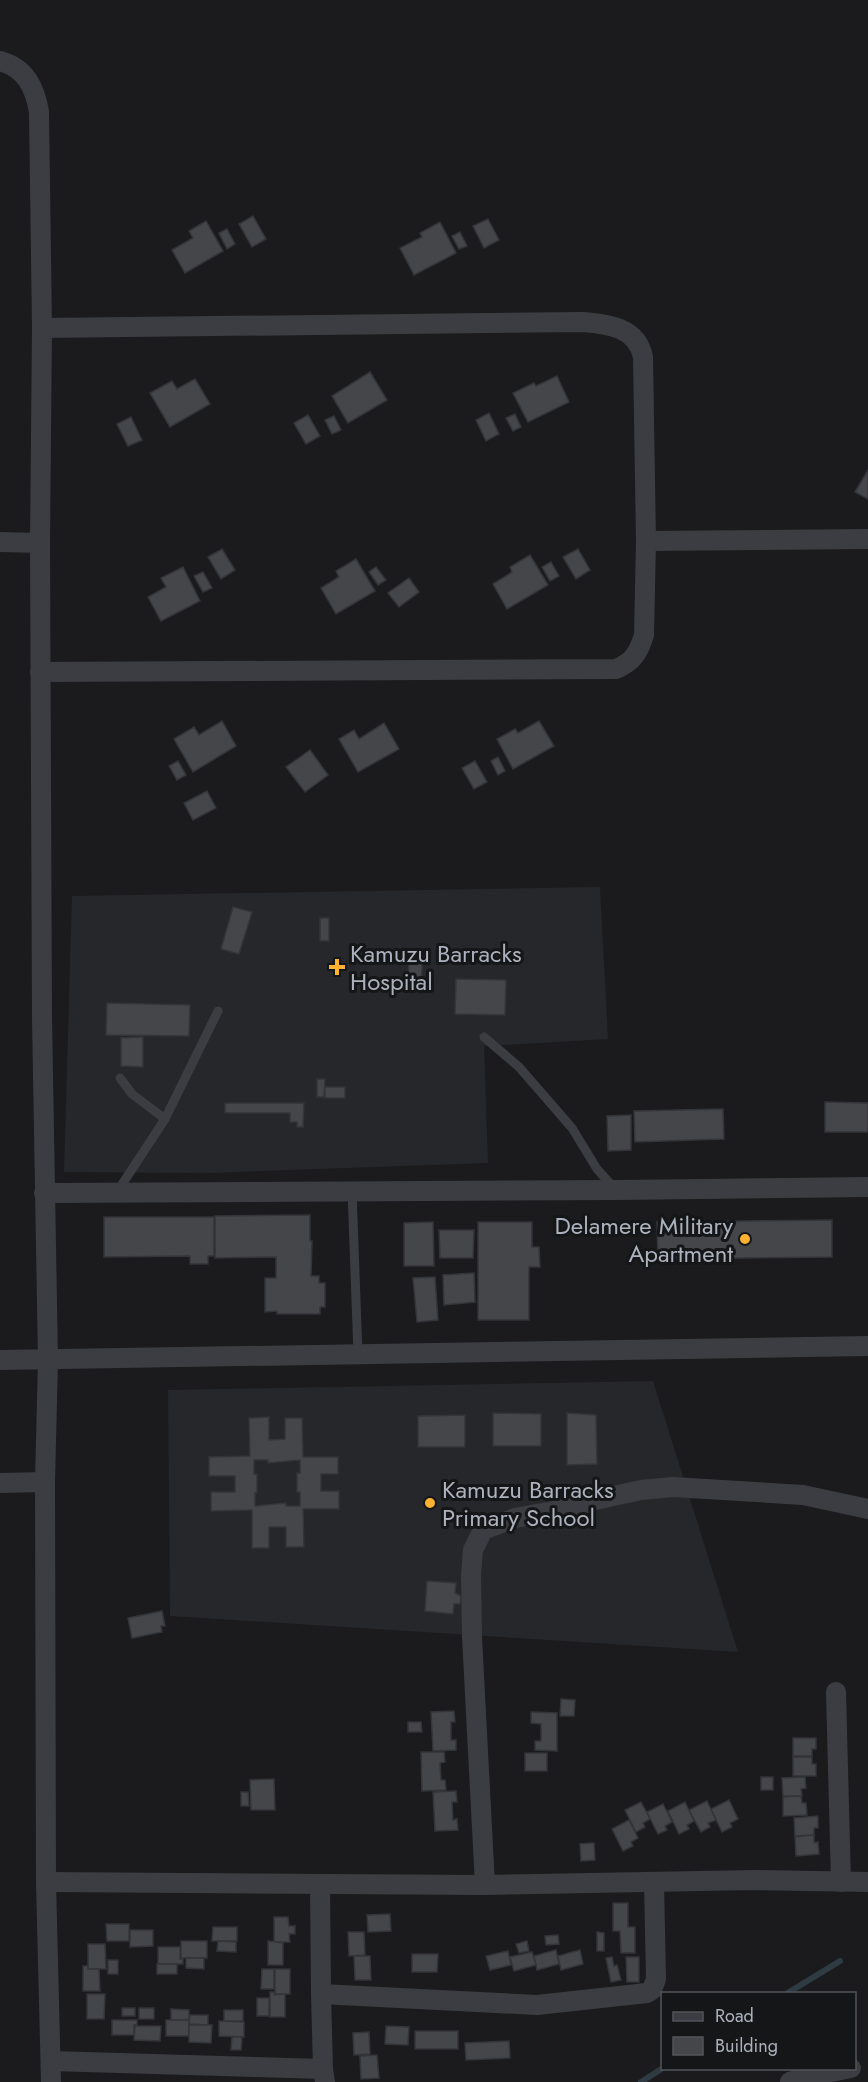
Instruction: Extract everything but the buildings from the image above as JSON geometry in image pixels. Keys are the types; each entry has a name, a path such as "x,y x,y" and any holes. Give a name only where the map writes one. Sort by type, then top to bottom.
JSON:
{"street":[{"path":"0,61 20,70 30,82 37,104 42,328 40,672 44,1193 48,1360 45,1482 46,1882 51,2082"},
{"path":"40,672 616,669 633,659 644,635 646,541 643,357 636,339 616,327 582,322 42,328"},
{"path":"646,541 868,539"},
{"path":"0,542 40,543"},
{"path":"44,1193 868,1187"},
{"path":"0,1360 868,1346"},
{"path":"0,1483 45,1482"},
{"path":"485,1885 471,1575 473,1550 483,1530 515,1518 574,1507 641,1490 673,1487 804,1495 868,1509"},
{"path":"836,1692 841,1881"},
{"path":"46,1882 485,1885 755,1880 868,1882"},
{"path":"321,1994 537,2005 647,1993 652,1990 656,1978 654,1882"},
{"path":"51,2061 324,2075 320,1884"},
{"path":"790,2082 843,2070"}],"lane":[{"path":"117,1192 165,1119 218,1011"},
{"path":"484,1037 519,1067 572,1128 597,1169 616,1190"},
{"path":"120,1078 132,1094 165,1119"},
{"path":"352,1191 358,1354"}],"shaded area":[{"name":"Kamuzu Barracks Hospital","path":"600,887 608,1039 484,1046 488,1163 208,1173 64,1172 72,896"},
{"name":"Kamuzu Barracks Primary School","path":"653,1381 738,1652 170,1616 168,1390"}],"waterway":[{"path":"789,1992 840,1961"},
{"path":"641,2082 661,2069"}],"place":[{"name":"Kamuzu Barracks Hospital","path":"337,967"},
{"name":"Delamere Military Apartment","path":"745,1239"},
{"name":"Kamuzu Barracks Primary School","path":"430,1503"}]}
